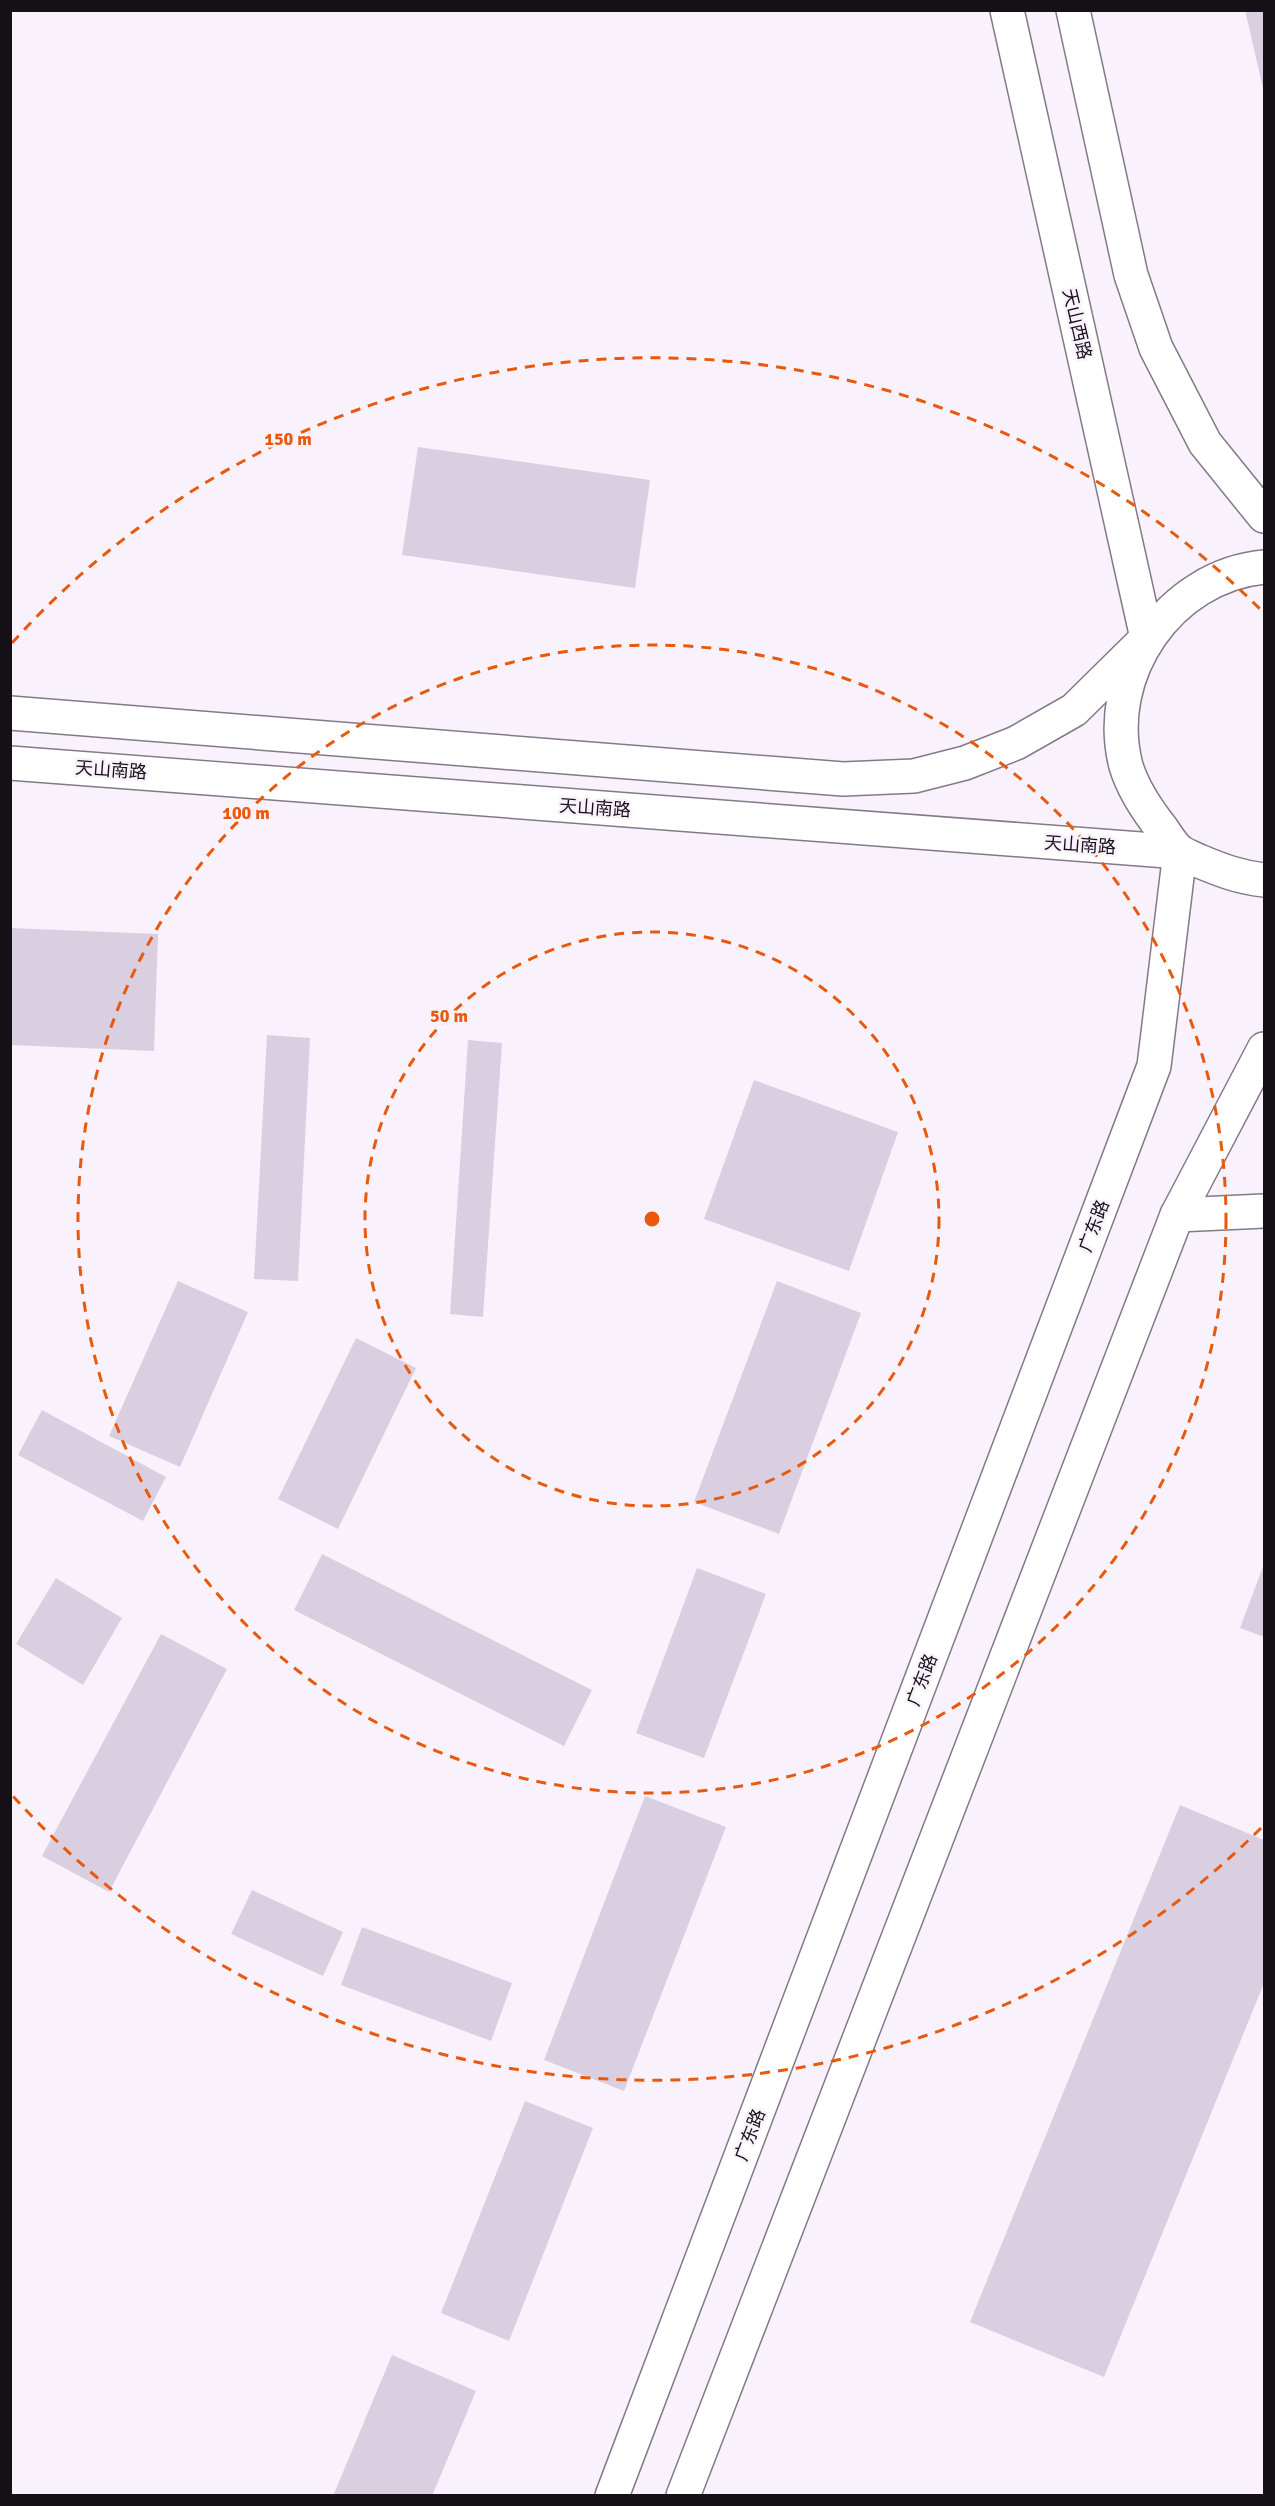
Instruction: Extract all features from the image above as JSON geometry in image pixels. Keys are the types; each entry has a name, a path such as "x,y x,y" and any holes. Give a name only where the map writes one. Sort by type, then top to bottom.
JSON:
{"main road":[{"name":"天山西路","path":"1006,10 1147,638"},
{"path":"1073,10 1131,275 1156,348 1205,443 1264,516"},
{"path":"10,712 843,779 914,777 965,763 1017,743 1074,710 1147,638 1177,603 1217,579 1264,567"},
{"path":"1147,638 1128,678 1121,722 1126,766 1144,806 1180,852 1235,876 1264,880"},
{"name":"天山南路","path":"10,763 1180,852"},
{"name":"广东路","path":"612,2496 1154,1066 1180,852"},
{"path":"683,2496 1177,1215 1264,1049"},
{"path":"1177,1215 1264,1211"}],"building":[{"path":"1245,10 1264,10 1264,93"},
{"path":"418,447 650,480 635,588 402,555"},
{"path":"10,928 158,934 154,1051 10,1045"},
{"path":"267,1035 310,1038 298,1281 254,1279"},
{"path":"468,1040 502,1043 483,1317 450,1314"},
{"path":"754,1080 898,1132 849,1271 704,1219"},
{"path":"178,1281 248,1312 180,1467 109,1436"},
{"path":"777,1281 861,1313 779,1534 694,1502"},
{"path":"356,1338 416,1368 338,1529 278,1499"},
{"path":"42,1410 166,1477 143,1521 18,1455"},
{"path":"322,1554 592,1690 564,1746 294,1610"},
{"path":"1264,1564 1264,1637 1240,1628"},
{"path":"697,1568 766,1594 704,1758 636,1733"},
{"path":"56,1578 122,1618 83,1685 16,1644"},
{"path":"161,1634 227,1669 109,1892 42,1856"},
{"path":"645,1796 726,1827 624,2091 544,2060"},
{"path":"1180,1805 1264,1840 1264,1983 1104,2377 970,2322"},
{"path":"252,1890 343,1932 323,1976 231,1934"},
{"path":"362,1927 512,1983 491,2041 341,1985"},
{"path":"525,2101 593,2128 509,2341 441,2313"},
{"path":"392,2355 476,2391 432,2496 333,2496"}]}
